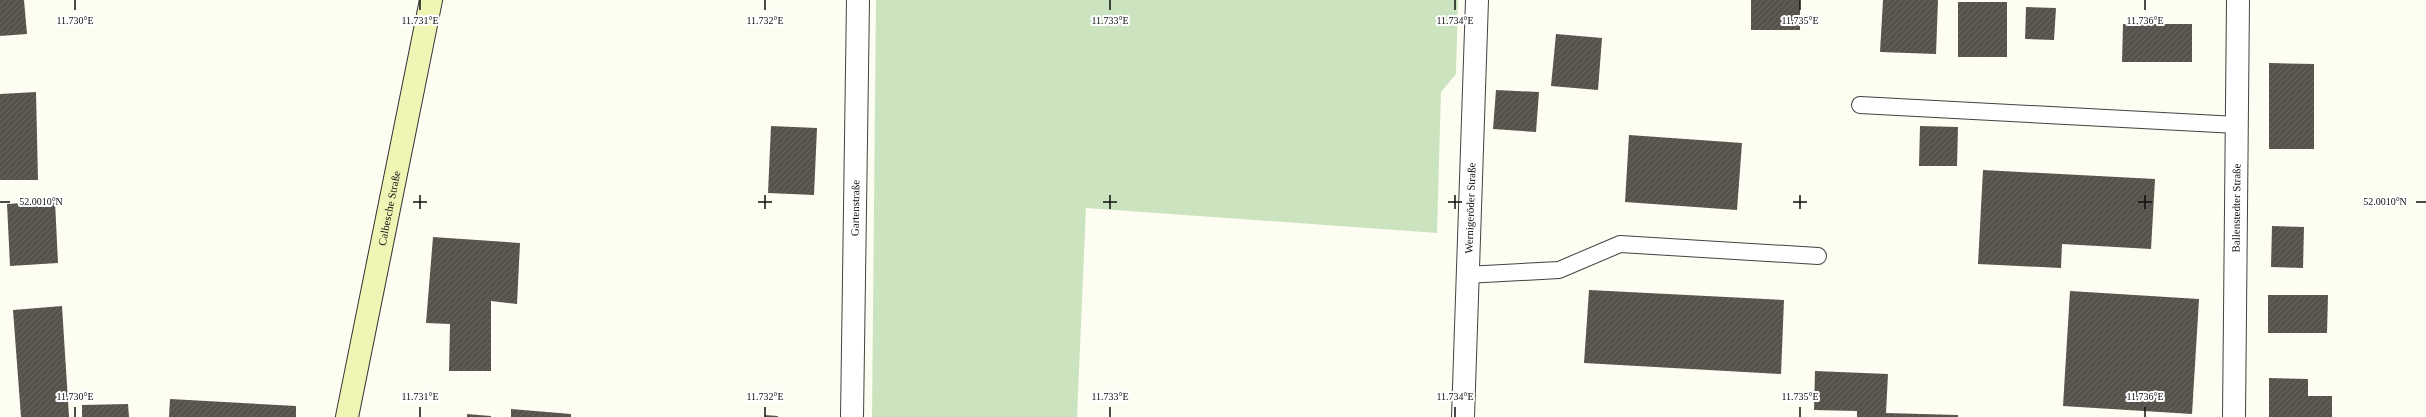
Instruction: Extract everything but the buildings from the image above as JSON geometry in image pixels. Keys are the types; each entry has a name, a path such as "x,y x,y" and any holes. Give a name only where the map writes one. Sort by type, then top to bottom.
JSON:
{"main road":[{"name":"Calbesche Straße","path":"347,417 431,0"}],"street":[{"name":"Gartenstraße","path":"852,417 858,0"},
{"name":"Wernigeröder Straße","path":"1463,417 1466,274 1477,0"},
{"name":"Ballenstedter Straße","path":"2234,417 2238,0"}],"lane":[{"path":"1860,105 2238,125"},
{"path":"1466,274 1558,270 1620,244 1818,256"}],"green space":[{"path":"876,0 1458,0 1456,74 1441,92 1437,233 1086,208 1077,417 872,417"}]}
